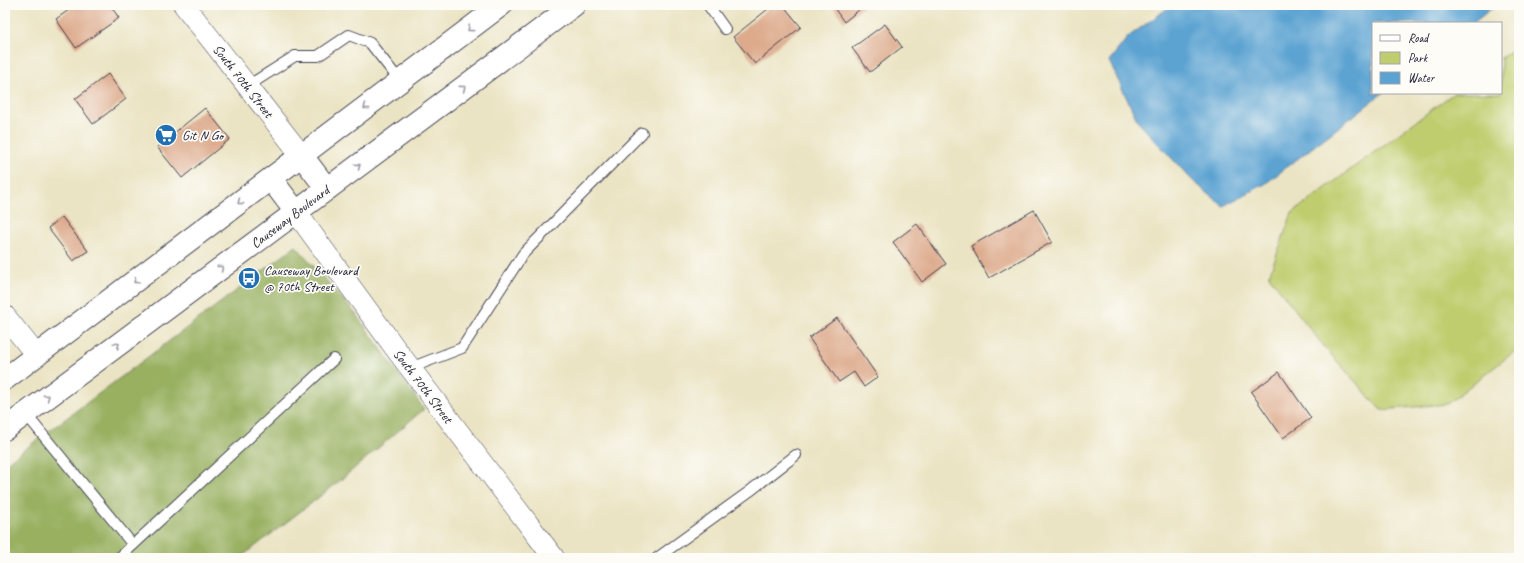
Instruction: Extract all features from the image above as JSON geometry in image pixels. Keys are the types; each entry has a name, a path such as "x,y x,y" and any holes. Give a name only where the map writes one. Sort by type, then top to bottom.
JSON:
{"main road":[{"path":"5,380 501,5"},
{"name":"Causeway Boulevard","path":"5,428 574,5"},
{"path":"302,156 327,189"},
{"path":"271,179 296,212"}],"street":[{"name":"South 70th Street","path":"184,5 246,87 302,156"},
{"name":"South 70th Street","path":"296,212 410,368 554,558"},
{"path":"5,316 36,356"}],"lane":[{"path":"708,5 725,29"},
{"path":"246,87 294,56 318,56 349,35 370,43 400,82"},
{"path":"410,368 462,348 523,254 642,133"},
{"path":"119,558 334,359"},
{"path":"26,413 133,544"},
{"path":"657,558 750,491 796,455"}],"green space":[{"path":"1519,45 1519,348 1447,404 1381,410 1325,348 1269,276 1292,213 1453,94 1502,94 1502,57"},
{"path":"296,246 355,313 424,409 336,484 240,558 5,558 5,464"}],"water":[{"path":"1172,5 1496,5 1474,22 1372,22 1372,94 1382,94 1265,184 1223,206 1192,180 1138,122 1109,61 1128,37"}],"building":[{"path":"76,5 110,5 119,18 76,48 56,19"},
{"path":"773,5 783,5 801,27 755,64 733,37"},
{"path":"832,5 865,5 844,22"},
{"path":"885,24 902,47 870,72 852,48"},
{"path":"108,74 126,99 93,124 75,99"},
{"path":"205,108 230,139 182,178 157,147"},
{"path":"1034,210 1052,242 989,278 971,246"},
{"path":"62,217 88,251 73,261 48,228"},
{"path":"917,224 946,264 922,282 893,242"},
{"path":"837,318 878,377 864,387 854,372 839,382 809,338"},
{"path":"1279,372 1311,418 1283,438 1251,392"}],"place":[{"name":"Git N Go","path":"166,135"},
{"name":"Causeway Boulevard @ 70th Street","path":"249,278"}]}
